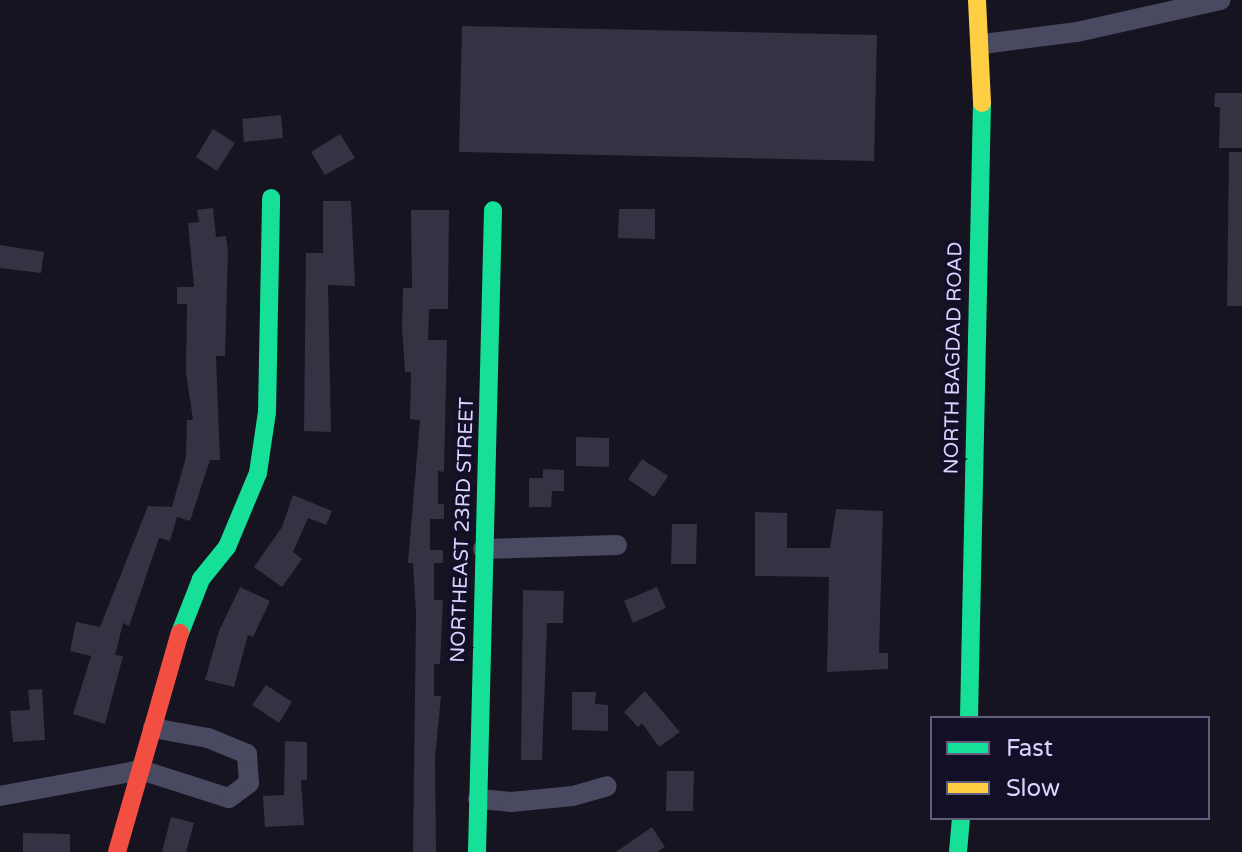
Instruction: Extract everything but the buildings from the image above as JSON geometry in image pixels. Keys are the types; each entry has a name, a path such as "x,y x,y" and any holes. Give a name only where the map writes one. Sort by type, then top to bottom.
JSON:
{"street":[{"name":"NORTH BAGDAD ROAD","path":"969,716 983,44 977,0"},
{"path":"983,44 1077,32 1220,0"},
{"path":"117,852 175,645 201,579 227,547 247,506 265,440 271,198"},
{"name":"NORTHEAST 23RD STREET","path":"477,852 493,210"},
{"path":"483,549 617,545"},
{"path":"0,796 141,770 229,798 249,783 247,754 208,738 153,728"},
{"path":"478,799 511,802 573,796 607,786"},
{"path":"958,852 961,820"}],"traffic: fast":[{"path":"969,716 982,103"},
{"path":"180,633 201,579 227,547 258,473 267,412 271,198"},
{"path":"477,852 493,210"},
{"path":"958,852 961,820"}],"traffic: slow":[{"path":"977,0 982,103"}],"traffic: jam":[{"path":"117,852 180,633"}]}
